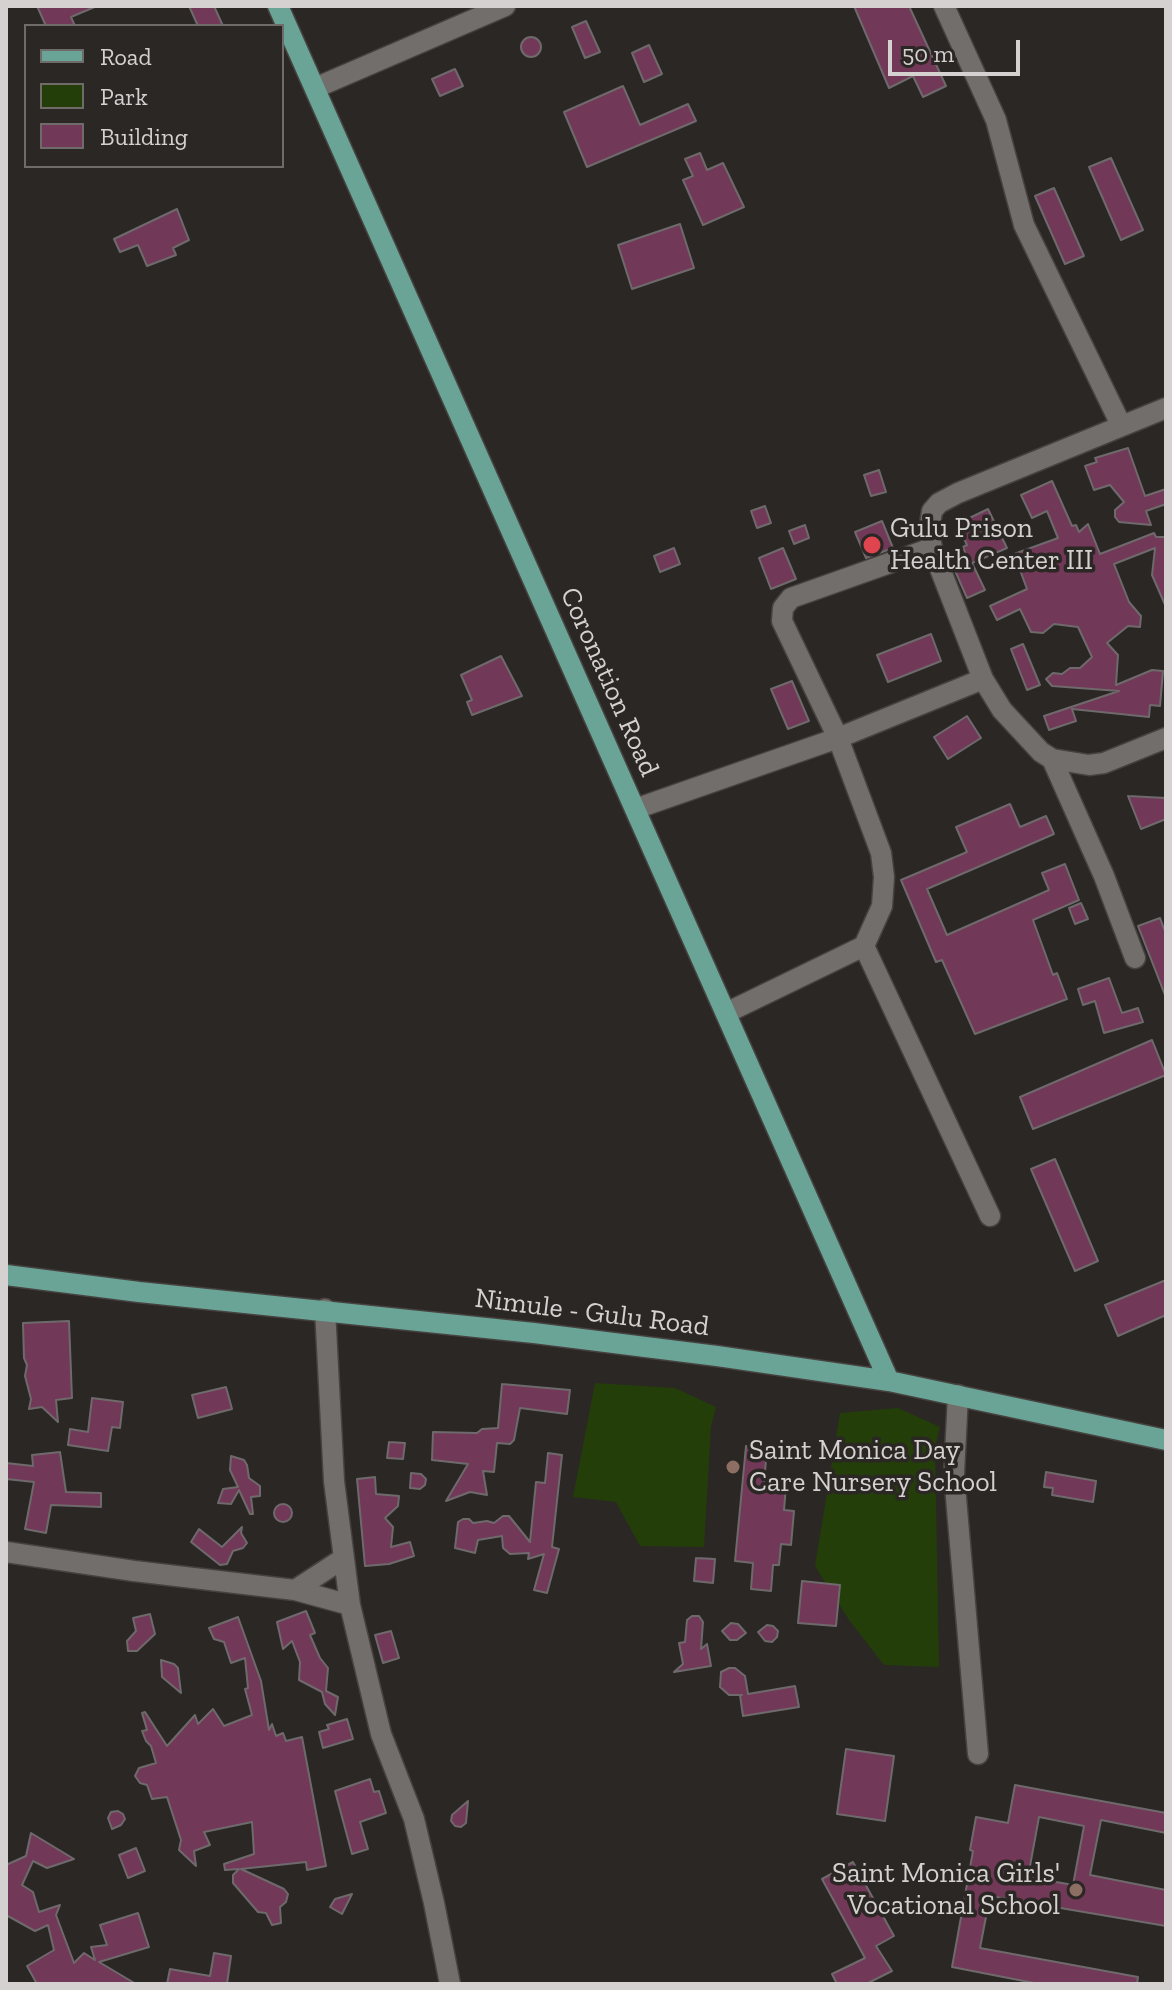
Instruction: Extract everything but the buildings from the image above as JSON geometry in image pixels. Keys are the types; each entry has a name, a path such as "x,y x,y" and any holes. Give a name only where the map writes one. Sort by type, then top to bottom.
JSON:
{"main road":[{"name":"Coronation Road","path":"278,6 889,1381"},
{"name":"Nimule - Gulu Road","path":"6,1275 139,1292 549,1334 889,1381 1166,1440"}],"street":[{"path":"315,88 470,13 505,6"},
{"path":"944,6 996,120 1024,225 1121,425"},
{"path":"1166,408 958,493 939,503 932,511 929,532 932,548 983,679 1012,721 1041,752 1052,759 1074,764 1104,763 1166,738"},
{"path":"726,1013 864,946 882,906 884,877 881,853 838,738 782,621 783,608 791,598 932,548"},
{"path":"635,809 838,738 983,679"},
{"path":"1052,759 1104,876 1135,958"},
{"path":"864,946 990,1216"},
{"path":"325,1309 334,1481 350,1605 381,1734 414,1819 450,1984"},
{"path":"958,1395 954,1474 978,1754"},
{"path":"6,1552 295,1590 350,1605"},
{"path":"295,1590 344,1558"}],"green space":[{"path":"595,1383 675,1388 716,1407 711,1427 704,1547 640,1546 616,1502 573,1497"},
{"path":"898,1408 940,1427 935,1447 939,1667 884,1665 849,1620 815,1566 840,1413"}],"place":[{"name":"Gulu Prison Health Center III","path":"872,545"},
{"name":"Saint Monica Day Care Nursery School","path":"733,1467"},
{"name":"Saint Monica Girls' Vocational School","path":"1076,1890"}]}
